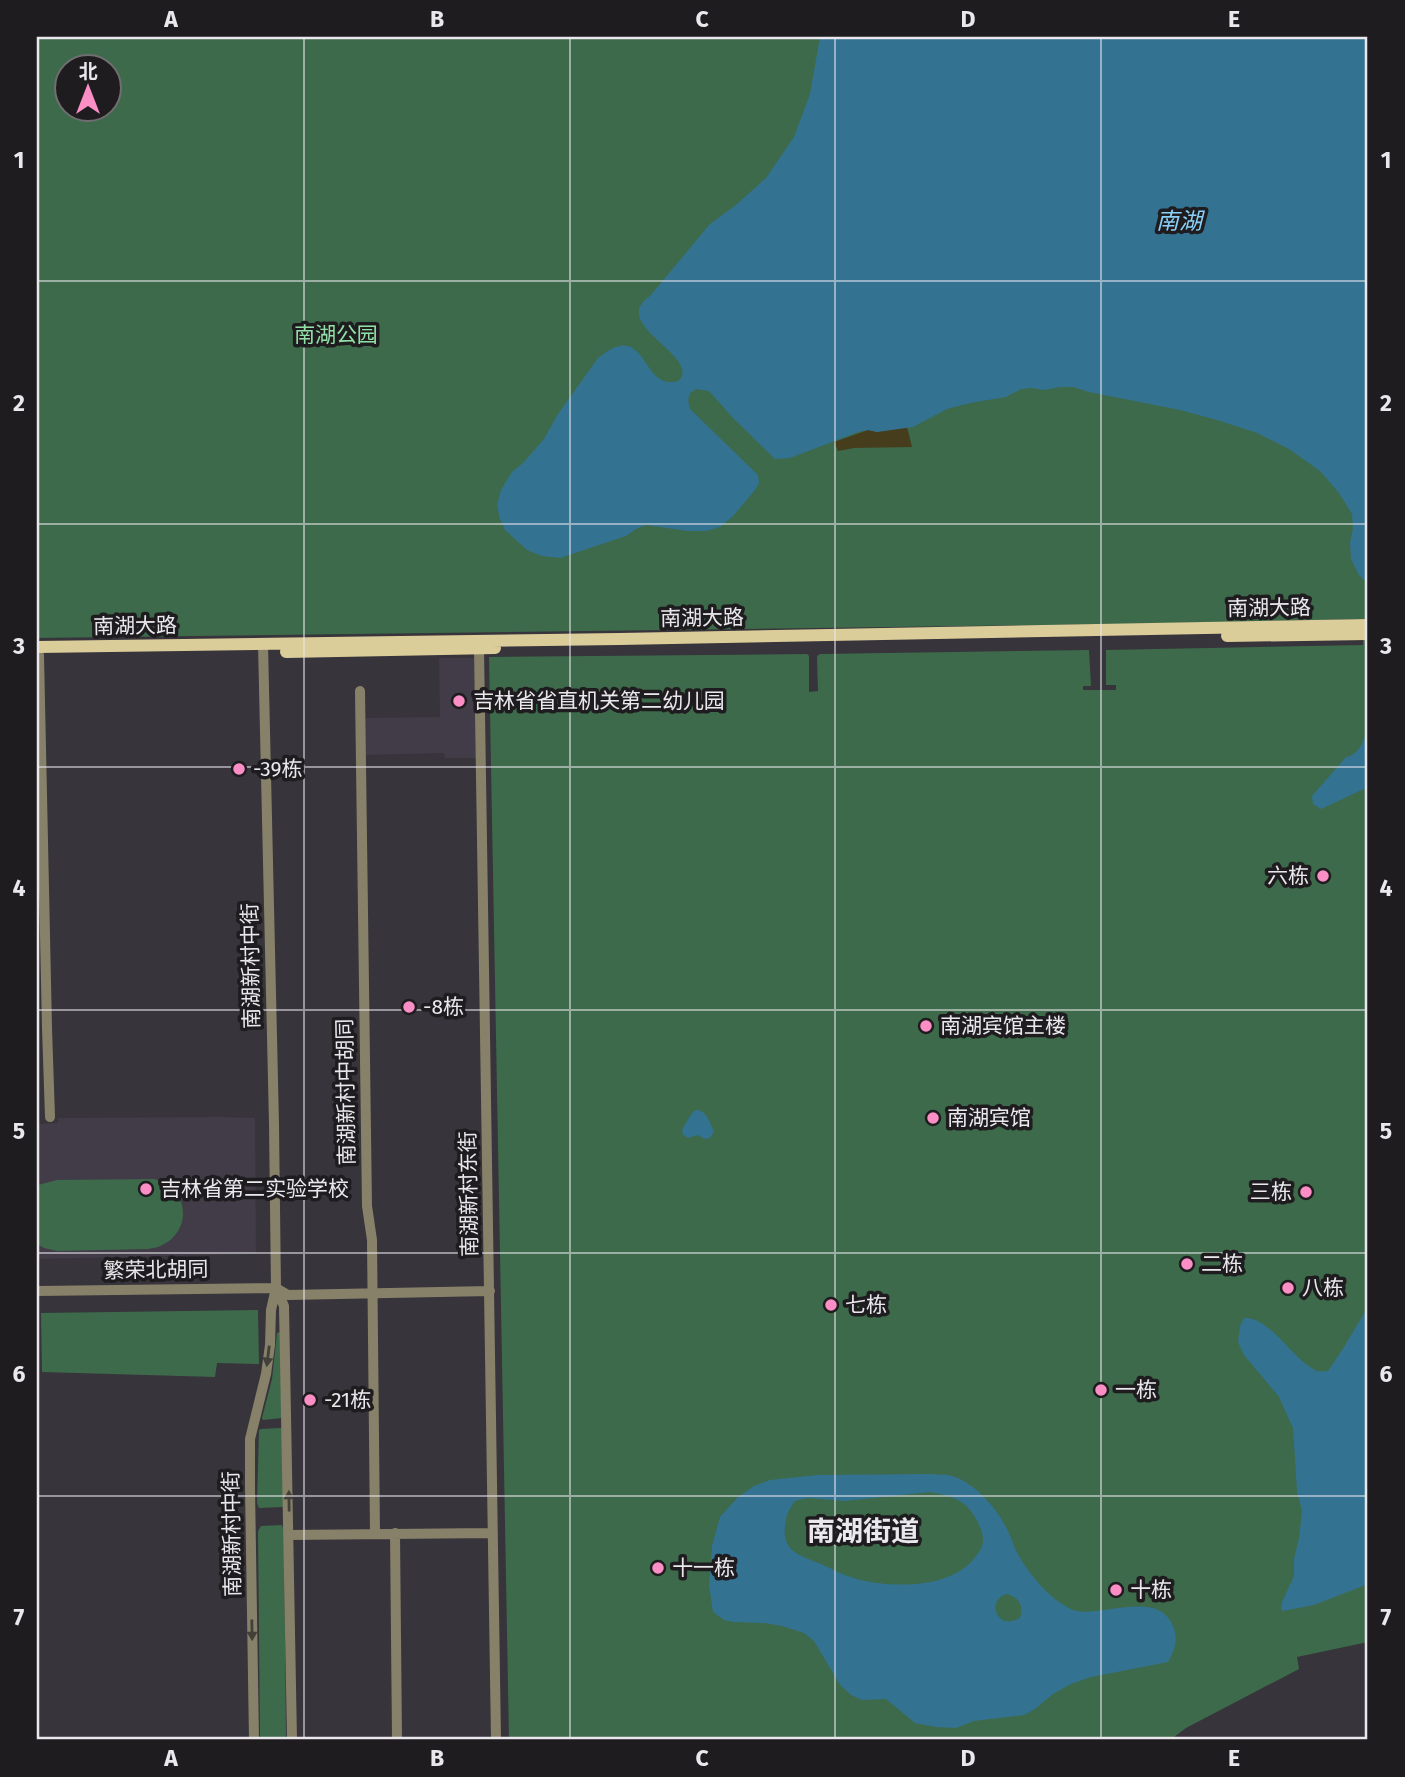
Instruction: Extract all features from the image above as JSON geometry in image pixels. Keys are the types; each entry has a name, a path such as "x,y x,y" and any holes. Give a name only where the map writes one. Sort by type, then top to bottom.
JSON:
{"main road":[{"name":"南湖大路","path":"37,652 1368,625"},
{"name":"南湖大路","path":"263,648 479,648 1368,634"}],"street":[{"name":"南湖新村中街","path":"254,1740 250,1438 266,1374 271,1310 276,1288 263,648"},
{"name":"南湖新村东街","path":"479,648 496,1740"},
{"path":"37,652 50,1117"},
{"name":"南湖新村中胡同","path":"360,691 367,1206 372,1240 375,1533"},
{"name":"南湖新村中街","path":"276,1288 284,1306 292,1740"},
{"name":"繁荣北胡同","path":"37,1291 276,1288 288,1295 490,1291"},
{"path":"395,1533 397,1740"},
{"path":"289,1535 492,1533"}],"shaded area":[{"name":"吉林省省直机关第二幼儿园","path":"439,658 477,658 479,758 445,758 444,753 365,755 364,718 440,717"},
{"name":"吉林省第二实验学校","path":"58,1118 255,1118 256,1254 37,1259 37,1124 58,1123"}],"green space":[{"name":"南湖公园","path":"37,37 1368,37 1368,1642 1297,1657 1299,1669 1186,1728 1170,1740 509,1740 489,657 807,654 809,692 818,691 817,656 820,654 1089,650 1091,686 1083,686 1083,690 1116,690 1116,685 1106,685 1106,650 1363,645 1363,619 37,638"},
{"path":"154,1179 168,1185 177,1194 182,1205 180,1228 173,1238 162,1245 148,1249 57,1251 37,1244 38,1185 57,1180"},
{"path":"258,1310 259,1364 217,1363 215,1377 42,1372 41,1313"},
{"path":"279,1332 282,1418 263,1420 272,1379 277,1333"},
{"path":"281,1428 284,1506 259,1508 259,1430"},
{"path":"282,1525 286,1740 260,1740 258,1531 261,1526"}],"sand":[{"path":"907,427 912,447 854,448 838,451 834,442 868,430 877,432"}],"water":[{"name":"南湖","path":"820,37 1368,37 1368,584 1359,575 1351,559 1352,514 1339,493 1320,471 1289,449 1257,433 1217,420 1073,387 1021,389 1006,397 947,409 913,427 858,432 790,458 775,459 709,391 696,389 690,393 690,409 758,475 759,483 755,490 720,527 706,531 688,531 646,525 626,536 560,558 542,556 527,550 505,530 497,505 501,490 512,472 544,439 558,414 598,358 613,348 625,345 634,349 661,380 674,382 681,378 682,368 676,359 645,328 640,317 640,307 710,224 766,178 794,137 810,94"},
{"path":"1368,728 1368,787 1321,809 1313,804 1312,796 1346,757 1358,750"},
{"path":"696,1110 703,1112 709,1120 714,1131 710,1138 705,1139 698,1135 688,1138 683,1135 682,1130"},
{"path":"1368,1307 1368,1584 1314,1605 1283,1611 1282,1602 1294,1576 1302,1511 1297,1491 1293,1428 1279,1397 1244,1355 1238,1342 1240,1326 1244,1318 1254,1319 1272,1331 1308,1366 1317,1371 1328,1371"},
{"path":"931,1474 950,1475 961,1480 978,1491 992,1506 1004,1523 1027,1569 1056,1600 1076,1611 1087,1612 1128,1607 1153,1608 1163,1613 1175,1632 1176,1642 1171,1657 1168,1662 1091,1677 1071,1684 1024,1715 974,1721 956,1728 915,1723 886,1699 862,1700 851,1695 840,1685 814,1641 804,1633 765,1623 724,1620 713,1612 709,1585 712,1546 720,1517 738,1497 754,1486 770,1480 818,1475","holes":["930,1492 954,1498 966,1506 976,1518 983,1536 981,1548 973,1560 963,1569 936,1581 905,1585 861,1580 800,1555 786,1542 786,1519 795,1501 807,1498 845,1501","1007,1594 1015,1598 1021,1606 1020,1618 1012,1621 1005,1621 997,1613 997,1602"]}],"place":[{"name":"吉林省省直机关第二幼儿园","path":"459,701"},
{"name":"-39栋","path":"239,769"},
{"name":"六栋","path":"1323,876"},
{"name":"-8栋","path":"409,1007"},
{"name":"南湖宾馆主楼","path":"926,1026"},
{"name":"南湖宾馆","path":"933,1118"},
{"name":"吉林省第二实验学校","path":"146,1189"},
{"name":"三栋","path":"1306,1192"},
{"name":"二栋","path":"1187,1264"},
{"name":"八栋","path":"1288,1288"},
{"name":"七栋","path":"831,1305"},
{"name":"一栋","path":"1101,1390"},
{"name":"-21栋","path":"310,1400"},
{"name":"十一栋","path":"658,1568"},
{"name":"十栋","path":"1116,1590"}],"district":[{"name":"南湖街道","path":"863,1531"}]}
